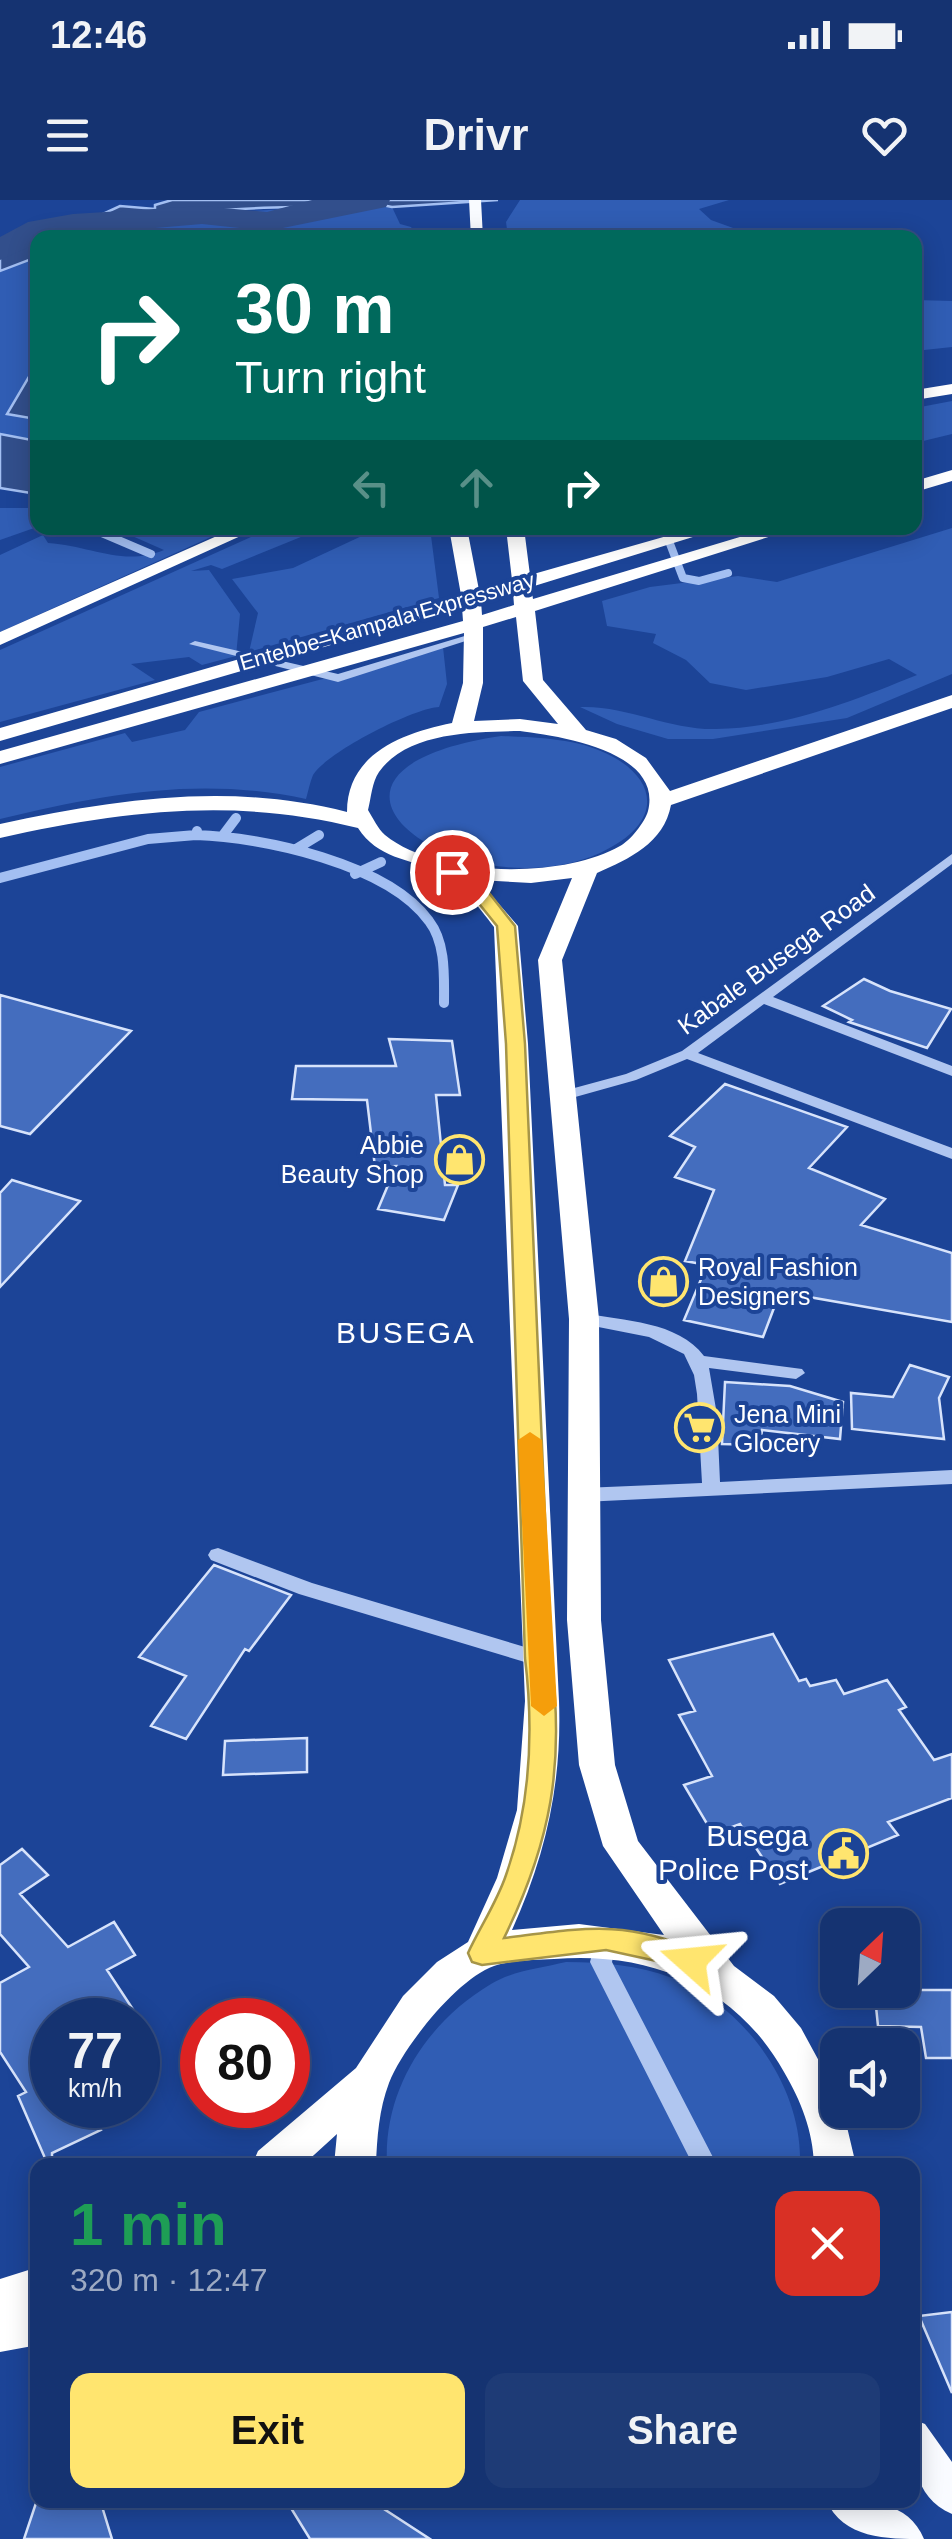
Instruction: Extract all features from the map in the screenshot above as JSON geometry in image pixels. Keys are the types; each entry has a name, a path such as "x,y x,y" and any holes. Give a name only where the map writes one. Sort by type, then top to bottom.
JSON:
{"highway":[{"path":"922,394 952,390"},
{"path":"922,464 952,455"},
{"path":"922,485 952,475"},
{"path":"0,639 234,535"},
{"path":"459,535 472,637 472,705 460,728"},
{"path":"516,535 533,682 578,734"},
{"name":"Entebbe–Kampala Expressway","path":"0,735 690,535"},
{"name":"Entebbe–Kampala Expressway","path":"0,758 377,653 763,535"},
{"path":"662,801 952,702"},
{"path":"0,831 135,802 219,798 297,805 363,823 396,852 452,872 522,877 588,867 628,850 654,826 662,801 654,778 632,757 578,734 520,725 460,728 404,745 367,772 358,788 357,806 363,823"},
{"path":"588,867 550,960 584,1319 584,1620 597,1766 621,1846 665,1910 718,1972 772,2021 798,2054 828,2120 834,2158"},
{"path":"280,2158 369,2080 427,1997 482,1953 520,1877 539,1804 546,1718 538,1658 515,1044 506,926 483,896 452,872"},
{"path":"482,1953 606,1938 664,1950 718,1972"},
{"path":"356,2158 358,2123 369,2080"},
{"path":"0,2300 30,2291"},
{"path":"0,2331 30,2325"}],"main road":[{"path":"475,202 477,230"},
{"path":"920,2449 952,2495"},
{"path":"857,2508 905,2539"}],"street":[{"path":"195,644 338,678 472,637"},
{"name":"Kabale Busega Road","path":"560,1096 631,1077 687,1054 952,858"},
{"path":"762,998 952,1071"},
{"path":"687,1054 952,1154"},
{"path":"584,1319 658,1335 691,1350 704,1374 711,1488"},
{"path":"697,1361 796,1373"},
{"path":"583,1496 952,1477"},
{"path":"218,1554 306,1589 538,1658"},
{"path":"606,1938 601,1962 701,2158"}],"shaded area":[{"path":"172,200 498,200 213,211 109,230 68,230 120,206 155,209 155,205"},
{"path":"520,200 729,200 699,209 711,220 739,230 507,230 506,222"},
{"path":"377,204 392,207 400,224 413,230 120,230 234,212"},
{"path":"30,239 30,260 0,271 0,240"},
{"path":"30,260 30,440 0,434 0,271"},
{"path":"922,300 952,301 952,347 922,350"},
{"path":"30,375 30,418 7,414"},
{"path":"952,401 952,434 922,441 922,407"},
{"path":"0,434 30,440 30,493 0,488"},
{"path":"0,508 30,508 30,529 0,540"},
{"path":"952,528 952,674 847,718 713,739 668,739 617,724 580,707 614,710 681,726 742,727 819,711 917,675 889,659 827,677 746,690 710,683 686,660 653,643 656,634 607,626 602,601 650,587 738,576 777,582"},
{"path":"43,535 48,543 121,556 164,550 130,535 215,535 0,632 0,555"},
{"path":"255,535 306,535 222,569 211,565 191,571 209,570 240,614 236,656 202,665 189,657 131,664 155,680 0,722 0,650"},
{"path":"364,535 431,535 439,598 249,652 258,613 232,579 293,568"},
{"path":"443,647 447,684 439,707 392,723 335,755 313,775 306,799 228,789 152,791 0,819 0,767 125,733 132,742 185,730 199,712"},
{"path":"501,736 584,745 627,766 640,779 646,794 646,809 639,825 600,853 547,867 493,866 445,852 409,831 391,805 396,778 431,754"},
{"path":"566,1962 620,1965 672,1978 699,1991 745,2029 780,2079 792,2107 800,2158 387,2158 393,2110 401,2085 429,2038 468,2000 517,1973"}],"building":[{"path":"864,979 951,1009 927,1048 849,1022 852,1020 823,1006"},
{"path":"0,995 131,1031 30,1134 0,1126"},
{"path":"389,1039 452,1041 460,1095 436,1095 445,1185 458,1185 444,1220 378,1209 396,1166 375,1167 367,1100 292,1099 296,1066 396,1066"},
{"path":"725,1084 847,1127 809,1168 885,1199 861,1225 952,1253 952,1322 780,1292 763,1337 684,1320 707,1265 685,1261 714,1190 675,1177 695,1147 670,1136"},
{"path":"12,1180 80,1201 0,1287 0,1193"},
{"path":"910,1365 949,1377 939,1398 944,1439 852,1429 851,1393 893,1397"},
{"path":"725,1382 790,1386 843,1402 840,1439 762,1430 760,1445 722,1444"},
{"path":"214,1565 291,1595 249,1651 245,1649 186,1739 151,1726 186,1676 139,1657"},
{"path":"773,1634 799,1681 806,1679 810,1686 836,1680 844,1694 887,1680 906,1707 899,1710 934,1760 952,1754 952,1798 888,1822 898,1835 780,1884 740,1824 713,1834 684,1785 712,1776 679,1715 695,1711 669,1660"},
{"path":"307,1738 307,1772 223,1775 225,1741"},
{"path":"22,1849 48,1875 20,1894 68,1947 114,1922 135,1955 107,1970 125,1998 30,1998 30,2124 18,2096 26,2092 0,2052 0,1983 29,1967 0,1934 0,1865"},
{"path":"920,1990 952,1990 952,2058 926,2058 921,2027 878,2026 876,2008 920,2008"},
{"path":"32,2128 100,2128 52,2153 52,2158 45,2158"},
{"path":"952,2312 952,2393 920,2318"},
{"path":"34,2508 102,2508 112,2539 24,2539"},
{"path":"291,2508 382,2508 430,2539 310,2539"}],"waterway":[{"path":"37,230 73,223 202,215 268,222 317,208 375,200"},
{"path":"0,250 30,234"},
{"path":"106,535 151,554"},
{"path":"667,535 683,578 699,581 728,573"},
{"path":"224,834 236,818"},
{"path":"196,835 197,831"},
{"path":"0,878 148,839 196,835"},
{"path":"196,835 288,848 360,872"},
{"path":"296,849 319,835"},
{"path":"360,872 381,862"},
{"path":"355,874 360,872"},
{"path":"360,872 410,901 435,930 443,960 444,1003"}],"slow traffic":[{"path":"530,1440 538,1658 544,1706"}],"place":[{"name":"Abbie Beauty Shop","path":"459,1159"},
{"name":"Royal Fashion Designers","path":"663,1281"},
{"name":"Jena Mini Glocery","path":"699,1428"},
{"name":"Busega Police Post","path":"843,1853"}],"district":[{"name":"BUSEGA","path":"406,1333"}],"route":[{"path":"452,872 483,896 506,926 515,1044 538,1658 546,1718 539,1804 520,1877 482,1953 606,1938 664,1950 691,1961"}]}
